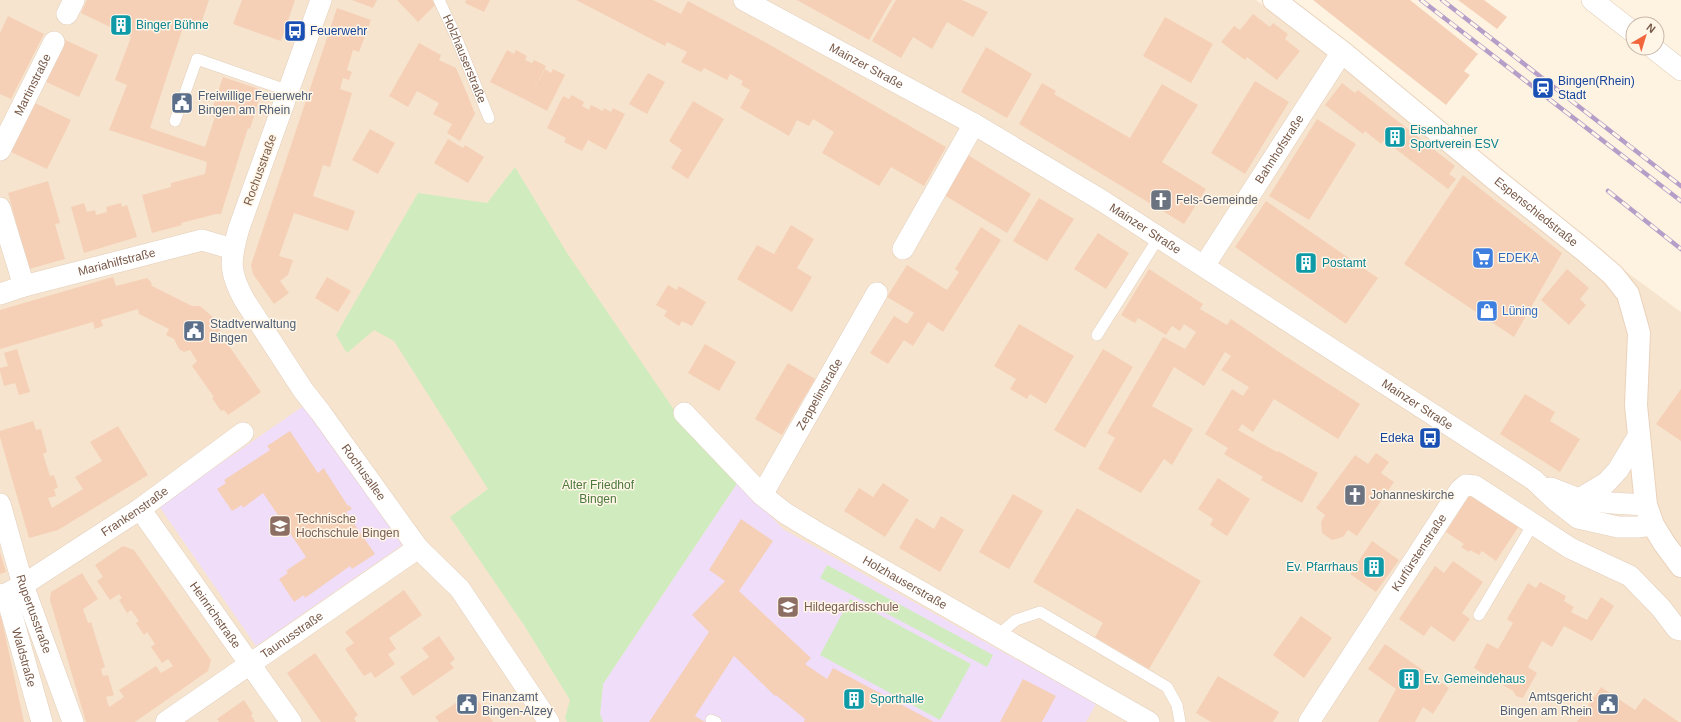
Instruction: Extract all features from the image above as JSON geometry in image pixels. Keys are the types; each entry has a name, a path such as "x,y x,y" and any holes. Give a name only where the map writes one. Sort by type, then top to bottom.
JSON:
{"main road":[{"name":"Espenschiedstraße","path":"1274,0 1342,52 1495,179 1585,251 1613,276 1628,294 1639,333 1636,405 1646,505"},
{"path":"1646,505 1653,525 1664,544 1681,566"}],"street":[{"name":"Rochusstraße","path":"233,249 239,228 290,91 321,0"},
{"name":"Mainzer Straße","path":"744,0 974,124 1101,200 1534,480 1579,499 1612,504 1646,505"},
{"path":"1592,0 1625,26"},
{"name":"Martinstraße","path":"0,150 54,42"},
{"name":"Bahnhofstraße","path":"1204,266 1342,52"},
{"path":"1663,56 1681,70"},
{"path":"903,249 974,124"},
{"path":"0,208 24,286"},
{"name":"Mariahilfstraße","path":"0,294 24,286 202,240 233,249"},
{"name":"Rochusallee","path":"233,249 232,274 237,287 303,390 418,548 460,589 549,722"},
{"name":"Zeppelinstraße","path":"762,495 877,294"},
{"name":"Holzhauserstraße","path":"684,414 762,495 785,513 1149,722"},
{"name":"Frankenstraße","path":"10,591 140,509 243,433"},
{"path":"1579,499 1606,483 1618,470 1639,434"},
{"name":"Mainzer Straße","path":"1534,480 1555,500 1578,518 1618,527 1637,528 1653,525"},
{"name":"Kurfürstenstraße","path":"1309,722 1460,490 1466,485 1475,486 1570,548 1630,576 1661,608 1677,628 1681,630"},
{"name":"Rupertusstraße","path":"0,504 10,591 73,722"},
{"name":"Heinrichstraße","path":"140,509 291,722"},
{"name":"Taunusstraße","path":"166,722 418,548"},
{"name":"Waldstraße","path":"10,591 42,722"}],"lane":[{"name":"Holzhauserstraße","path":"439,0 454,32 489,118"},
{"path":"175,121 197,59 290,91"},
{"path":"1098,336 1159,237"},
{"path":"1479,615 1533,524"},
{"path":"997,636 1016,620 1040,612 1167,687 1177,705 1180,722"}],"shaded area":[{"path":"0,0 1256,0 1681,312 1681,722 0,722"},
{"name":"Technische Hochschule Bingen","path":"305,405 402,545 256,646 159,506"},
{"name":"Hildegardisschule","path":"738,482 783,529 1096,704 1086,722 603,722 600,714 603,684"}],"green space":[{"name":"Alter Friedhof Bingen","path":"515,167 567,253 679,417 738,482 603,684 600,714 603,722 567,722 565,718 570,700 524,625 450,517 488,489 394,341 374,330 347,353 336,335 418,193 487,203"},
{"path":"827,565 993,655 987,667 820,578"},
{"path":"850,599 971,664 940,720 820,655"}],"building":[{"path":"87,0 209,0 200,26 185,21 150,128 205,147 215,117 210,115 223,77 262,90 250,129 248,128 221,214 181,223 182,225 152,233 142,195 171,187 171,183 205,174 207,162 109,130 127,85 115,80 131,37 81,13"},
{"path":"242,0 295,0 281,41 233,24"},
{"path":"352,0 377,0 373,8"},
{"path":"397,0 432,0 436,4 418,22"},
{"path":"466,0 490,0 484,12 465,3"},
{"path":"576,0 653,0 681,14 688,1 765,42 946,147 924,186 891,167 879,186 822,153 834,132 813,119 809,126 797,120 789,136 740,108 750,90 741,85 743,81 730,74 727,80 704,68 701,72 681,62 687,52 667,42 665,46"},
{"path":"797,0 892,0 869,40"},
{"path":"896,0 962,0 988,12 973,37 947,22 932,49 913,37 901,58 872,41"},
{"path":"1313,0 1410,0 1478,54 1464,71 1470,75 1446,105"},
{"path":"1458,0 1484,0 1507,17 1497,29"},
{"path":"337,8 371,20 359,52 353,50 347,70 352,72 349,80 343,78 340,89 352,93 330,167 323,165 313,196 355,211 348,231 294,213 279,256 293,260 288,275 280,281 289,293 274,304 253,274 251,265"},
{"path":"1253,14 1270,27 1273,23 1288,34 1285,39 1300,51 1277,80 1247,57 1245,60 1221,42 1234,26 1240,30"},
{"path":"8,16 44,34 11,99 0,94 0,33"},
{"path":"1165,17 1213,44 1191,83 1143,56"},
{"path":"63,39 98,55 79,97 44,81"},
{"path":"419,43 441,55 439,60 456,68 468,96 475,114 460,141 447,133 452,124 433,114 439,103 417,91 408,107 389,96"},
{"path":"986,47 1032,74 1007,118 961,92"},
{"path":"507,50 514,54 516,50 527,56 525,60 532,63 534,60 546,66 528,101 490,82"},
{"path":"545,69 551,73 553,69 565,75 547,111 528,101"},
{"path":"648,73 665,82 647,114 629,104"},
{"path":"1255,81 1289,102 1245,174 1211,153"},
{"path":"1042,83 1056,91 1054,94 1130,138 1162,84 1198,105 1162,162 1206,189 1184,224 1019,124"},
{"name":"Eisenbahner Sportverein ESV","path":"1342,83 1355,93 1358,90 1455,166 1449,174 1456,179 1448,189 1384,140 1381,144 1365,131 1363,134 1325,105"},
{"path":"572,95 584,102 582,106 589,110 591,105 603,111 604,108 611,112 613,108 625,114 606,150 588,140 582,151 564,142 566,138 547,128 563,96 569,99"},
{"path":"693,101 724,119 688,179 671,168 682,150 669,141"},
{"path":"35,103 71,120 47,169 11,152"},
{"path":"1317,119 1356,144 1309,220 1269,196"},
{"path":"370,129 395,143 378,174 352,160"},
{"path":"448,139 463,148 465,145 484,157 468,183 434,163"},
{"path":"968,155 1031,194 1007,233 944,195"},
{"name":"EDEKA","path":"1463,175 1562,253 1514,337 1404,264"},
{"path":"48,181 60,223 55,224 65,259 29,269 8,193"},
{"path":"1039,198 1074,219 1047,261 1013,241"},
{"name":"Postamt","path":"1266,201 1378,278 1346,324 1235,247"},
{"path":"84,203 87,212 95,210 96,215 107,212 106,207 121,203 122,207 127,205 137,237 84,253 71,207"},
{"path":"791,225 814,239 797,268 812,277 792,312 737,279 757,245 774,254"},
{"path":"981,227 1001,240 943,332 928,322 913,346 904,340 888,364 870,353 894,316 907,324 914,313 887,297 907,265 947,290 959,272 955,269"},
{"path":"1098,233 1129,253 1106,289 1074,269"},
{"path":"1149,269 1203,304 1200,309 1227,325 1231,319 1360,404 1338,439 1274,399 1253,432 1242,424 1238,430 1318,473 1302,503 1261,480 1263,477 1224,454 1228,448 1205,434 1232,389 1243,396 1249,387 1221,370 1231,356 1225,352 1204,386 1174,367 1152,406 1193,429 1172,465 1164,459 1141,493 1098,469 1115,438 1107,433 1163,337 1185,349 1196,332 1184,324 1180,331 1172,326 1166,335 1138,318 1135,323 1121,315"},
{"path":"1567,269 1589,288 1580,299 1586,305 1569,325 1541,300"},
{"path":"113,277 116,286 147,278 151,282 152,286 192,306 200,306 221,324 220,333 261,392 228,415 224,410 221,411 212,398 214,397 192,366 197,361 190,350 184,352 179,349 174,339 166,335 169,329 139,314 138,309 101,320 103,326 95,329 93,322 0,349 0,310"},
{"path":"327,277 351,291 338,312 315,298"},
{"path":"668,285 677,290 679,286 706,302 692,326 682,321 679,326 664,316 667,311 656,305"},
{"path":"1019,324 1074,356 1046,404 1030,394 1027,399 1010,389 1016,379 994,366"},
{"path":"705,344 736,362 719,391 688,373"},
{"path":"17,349 30,392 19,395 15,383 4,386 0,371 0,368 8,366 4,353"},
{"path":"1103,349 1133,367 1085,448 1054,430"},
{"path":"788,363 815,379 782,435 755,419"},
{"path":"1681,389 1681,441 1656,424"},
{"path":"1525,394 1555,412 1550,421 1580,439 1560,472 1500,434"},
{"path":"33,421 36,430 41,429 47,452 43,454 50,476 54,475 58,488 54,489 56,496 48,498 52,508 83,489 75,477 102,461 90,442 118,426 148,475 58,530 29,538 0,437 0,431"},
{"path":"290,431 318,473 324,468 348,506 349,505 352,509 346,512 375,554 352,569 350,566 305,598 304,595 294,602 279,579 288,573 286,571 306,557 263,493 243,508 242,505 232,511 217,489 226,483 224,480 270,450 267,446"},
{"name":"Johanneskirche","path":"1376,453 1389,462 1381,473 1394,482 1357,536 1348,530 1343,537 1332,540 1322,533 1321,522 1325,515 1316,508 1355,455 1368,464"},
{"path":"1218,478 1250,499 1227,536 1210,525 1213,519 1198,509"},
{"path":"883,483 909,500 885,537 844,511 859,488 873,497"},
{"path":"1013,494 1043,511 1009,569 979,552"},
{"path":"1470,494 1519,526 1496,561 1482,551 1479,555 1470,550 1469,552 1461,547 1464,544 1446,532"},
{"path":"1077,508 1201,581 1149,669 1095,637 1103,623 1033,582"},
{"path":"941,516 964,530 940,572 899,548 916,518 934,529"},
{"path":"741,519 773,541 739,591 811,658 805,664 827,679 833,668 934,722 804,722 805,719 776,695 775,696 734,656 695,716 705,722 649,722 709,632 692,615 725,581 709,570"},
{"name":"Ev. Pfarrhaus","path":"1372,541 1399,560 1376,592 1350,574"},
{"path":"123,546 134,550 211,660 208,671 135,722 86,722 50,600 51,592 82,573 98,599 83,609 88,623 91,622 105,667 101,669 103,676 108,675 114,695 106,697 109,707 124,697 119,690 156,666 161,673 173,666 168,659 162,663 151,647 155,644 147,632 144,635 136,623 139,621 131,610 127,613 119,600 122,598 119,594 110,600 97,581 103,577 95,565"},
{"path":"0,552 6,572 0,574"},
{"path":"1453,561 1483,582 1462,613 1470,619 1454,642 1431,626 1424,636 1399,619 1435,566 1444,573"},
{"path":"1540,582 1566,596 1564,601 1574,607 1571,612 1587,620 1601,597 1614,606 1592,641 1564,626 1552,647 1542,641 1528,667 1537,673 1523,698 1516,696 1513,691 1474,668 1487,643 1498,649 1513,623 1507,619 1528,583 1536,588"},
{"path":"404,590 422,615 389,638 396,649 388,654 395,664 375,678 371,672 364,676 345,649 354,643 345,632"},
{"path":"1,616 24,722 0,722"},
{"path":"1301,616 1332,638 1304,678 1273,655"},
{"path":"439,636 455,659 450,663 454,668 413,696 400,677 429,657 422,648"},
{"name":"Ev. Gemeindehaus","path":"1385,644 1449,688 1433,714 1423,707 1415,722 1378,722 1396,689 1368,669"},
{"path":"315,653 358,715 354,718 356,722 321,722 287,673"},
{"path":"1218,676 1279,712 1273,722 1211,722 1196,713"},
{"path":"1023,679 1056,696 1042,722 1000,722"},
{"name":"Amtsgericht Bingen am Rhein","path":"1601,687 1635,710 1644,698 1679,722 1577,722"},
{"name":"Finanzamt Bingen-Alzey","path":"472,692 493,722 439,722 435,717"},
{"path":"244,700 253,714 251,715 255,722 219,722 217,719"}],"railway":[{"path":"1421,0 1681,201"},
{"path":"1442,0 1681,186"},
{"path":"1608,191 1681,249"}],"place":[{"name":"Binger Bühne","path":"121,25"},
{"name":"Feuerwehr","path":"295,31"},
{"name":"Bingen(Rhein) Stadt","path":"1543,88"},
{"name":"Freiwillige Feuerwehr Bingen am Rhein","path":"182,103"},
{"name":"Eisenbahner Sportverein ESV","path":"1395,137"},
{"name":"Fels-Gemeinde","path":"1161,200"},
{"name":"EDEKA","path":"1483,258"},
{"name":"Postamt","path":"1306,263"},
{"name":"Lüning","path":"1487,311"},
{"name":"Stadtverwaltung Bingen","path":"194,331"},
{"name":"Edeka","path":"1430,438"},
{"name":"Johanneskirche","path":"1355,495"},
{"name":"Technische Hochschule Bingen","path":"280,526"},
{"name":"Ev. Pfarrhaus","path":"1374,567"},
{"name":"Hildegardisschule","path":"788,607"},
{"name":"Ev. Gemeindehaus","path":"1409,679"},
{"name":"Sporthalle","path":"854,699"},
{"name":"Finanzamt Bingen-Alzey","path":"467,704"},
{"name":"Amtsgericht Bingen am Rhein","path":"1608,704"}]}
